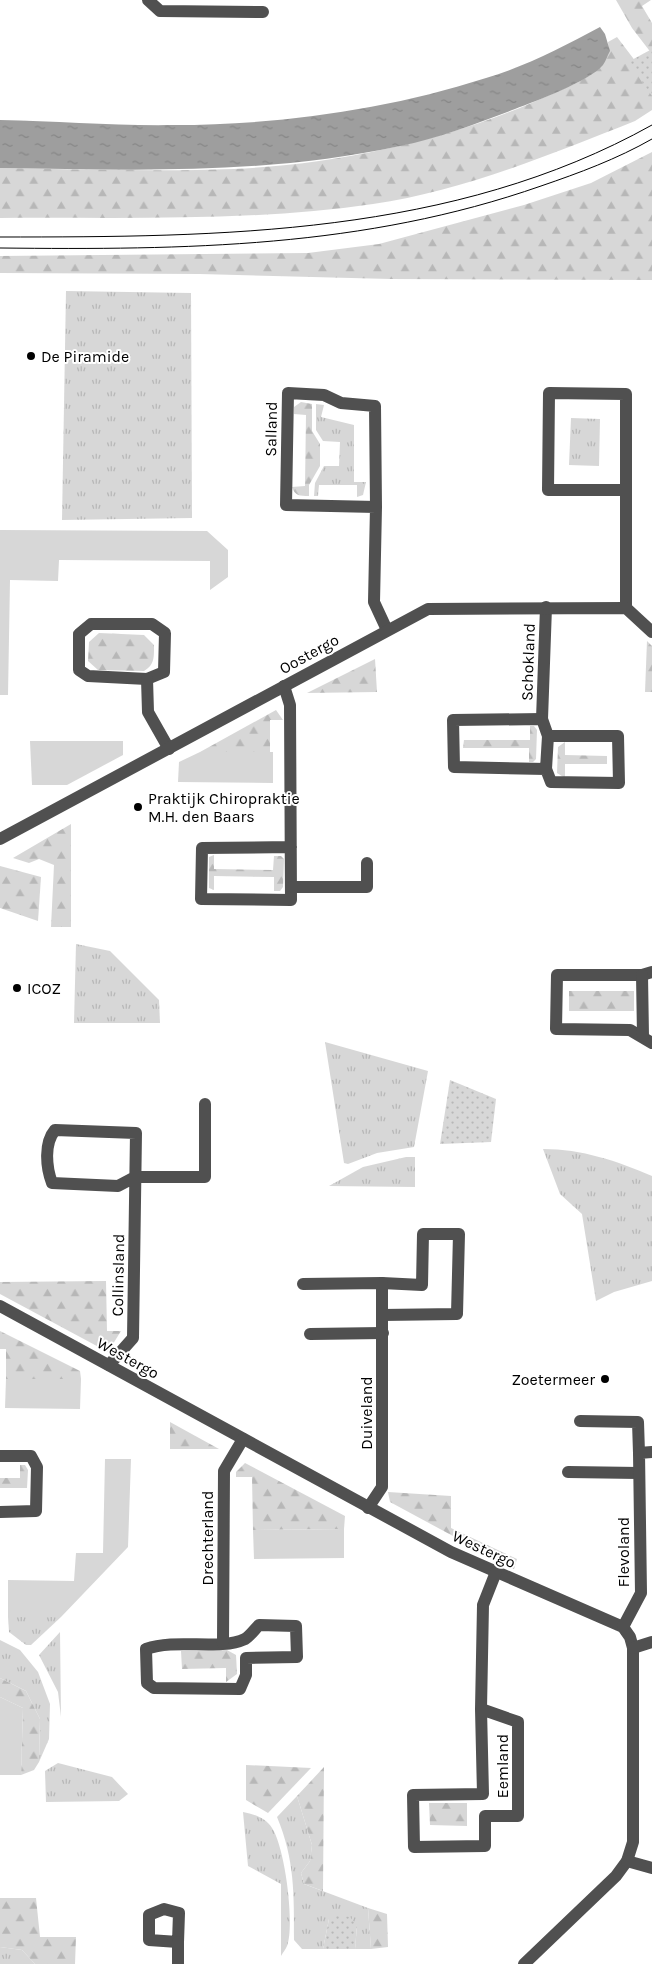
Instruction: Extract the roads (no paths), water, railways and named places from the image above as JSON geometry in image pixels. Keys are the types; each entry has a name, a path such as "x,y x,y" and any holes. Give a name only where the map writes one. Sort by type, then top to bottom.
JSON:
{"street":[{"path":"148,0 160,11 263,12"},
{"name":"Salland","path":"376,507 286,505 288,393 324,395 341,403 375,406 376,507 374,602 387,630"},
{"path":"626,490 548,490 549,393 626,394 626,490 626,608 652,632"},
{"name":"Schokland","path":"546,607 542,719 548,736"},
{"name":"Oostergo","path":"0,839 169,750 428,609 626,608"},
{"path":"91,624 152,624 165,632 164,672 147,679 88,676 79,670 78,634 91,624"},
{"path":"147,679 148,712 169,750"},
{"path":"284,686 290,705 292,887 291,900 201,899 202,848 291,847"},
{"name":"Schokland","path":"542,719 453,720 454,767 546,769"},
{"path":"548,736 618,736 619,783 551,782 546,769 548,736"},
{"path":"292,887 367,887 367,863"},
{"path":"647,973 648,1040 630,1030 556,1028 557,975 647,973"},
{"name":"Collinsland","path":"109,1365 133,1338 135,1176 136,1133 55,1130 49,1137 47,1169 52,1183 118,1186 135,1176 205,1177 205,1104"},
{"path":"303,1284 422,1284 423,1234 459,1234 457,1314 382,1315"},
{"name":"Duiveland","path":"368,1508 382,1486 382,1283"},
{"name":"Westergo","path":"0,1306 451,1552 623,1627"},
{"path":"310,1334 383,1333"},
{"name":"Flevoland","path":"580,1421 638,1422 641,1593 623,1627"},
{"name":"Drechterland","path":"223,1643 224,1471 243,1439"},
{"path":"639,1453 652,1452"},
{"path":"0,1456 31,1456 36,1467 36,1512 0,1512"},
{"path":"568,1472 639,1472"},
{"name":"Eemland","path":"483,1794 413,1795 414,1847 485,1846 480,1709 483,1605 496,1572"},
{"path":"246,1639 246,1658 246,1675 240,1689 154,1688 147,1683 146,1649 160,1644 223,1643 246,1639 259,1624 296,1626 297,1657 246,1658"},
{"path":"524,1964 616,1876 627,1862 633,1842 633,1648 630,1637 623,1627"},
{"path":"633,1648 652,1642"},
{"name":"Eemland","path":"480,1709 518,1722 518,1816 485,1816"},
{"path":"627,1862 652,1868"},
{"path":"178,1942 178,1964"}],"water":[{"path":"600,27 605,34 610,51 603,65 587,77 562,90 515,109 458,130 415,143 300,162 250,166 151,170 0,168 0,120 174,125 253,122 332,114 410,99 486,78 544,56"}],"tram line":[{"path":"0,237 167,235 251,231 334,223 417,209 497,189 576,162 652,125"},
{"path":"0,248 206,246 274,241 408,222 475,207 541,186 584,171 652,139"}],"place":[{"name":"De Piramide","path":"31,356"},
{"name":"Praktijk Chiropraktie M.H. den Baars","path":"138,807"},
{"name":"ICOZ","path":"17,988"},
{"name":"Zoetermeer","path":"605,1379"}]}
